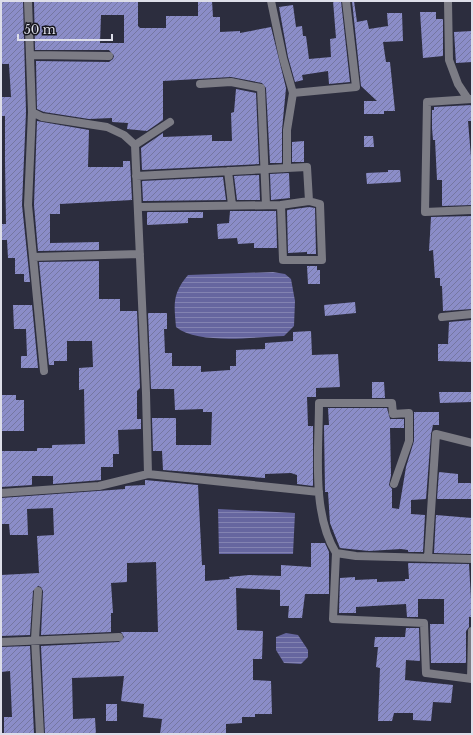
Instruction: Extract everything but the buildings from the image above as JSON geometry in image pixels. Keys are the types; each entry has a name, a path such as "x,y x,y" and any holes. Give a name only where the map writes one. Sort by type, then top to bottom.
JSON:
{"street":[{"path":"28,1 32,55 32,112 28,205 44,371"},
{"path":"271,1 283,58 293,93 287,130 287,168"},
{"path":"293,93 356,87 346,1"},
{"path":"448,1 449,60 458,84 470,99"},
{"path":"32,55 109,56"},
{"path":"200,84 230,82 260,86 266,205"},
{"path":"470,99 427,102 425,212 472,210"},
{"path":"32,112 42,117 107,127 124,135 134,145 146,393 148,474"},
{"path":"134,145 170,122"},
{"path":"136,176 307,167 309,201"},
{"path":"228,171 232,205"},
{"path":"138,207 281,205 309,201 320,204 322,260 283,260 281,205"},
{"path":"33,257 140,254"},
{"path":"442,317 472,314"},
{"path":"394,484 409,441 409,414 393,414 392,403 319,403 319,492 328,540 336,553 333,619 424,623 426,673 471,679 472,630"},
{"path":"428,558 436,434 472,443"},
{"path":"1,493 99,486 148,474 319,492"},
{"path":"336,553 356,556 472,559"},
{"path":"38,591 35,639 40,734"},
{"path":"1,642 35,639 119,637"}],"water":[{"path":"273,272 285,274 291,279 295,301 294,326 284,336 227,339 212,338 186,333 176,327 175,300 179,288 188,275"},
{"path":"218,509 295,513 293,554 219,554"},
{"path":"286,633 298,635 308,650 308,657 301,664 284,663 276,650 276,637"}]}
